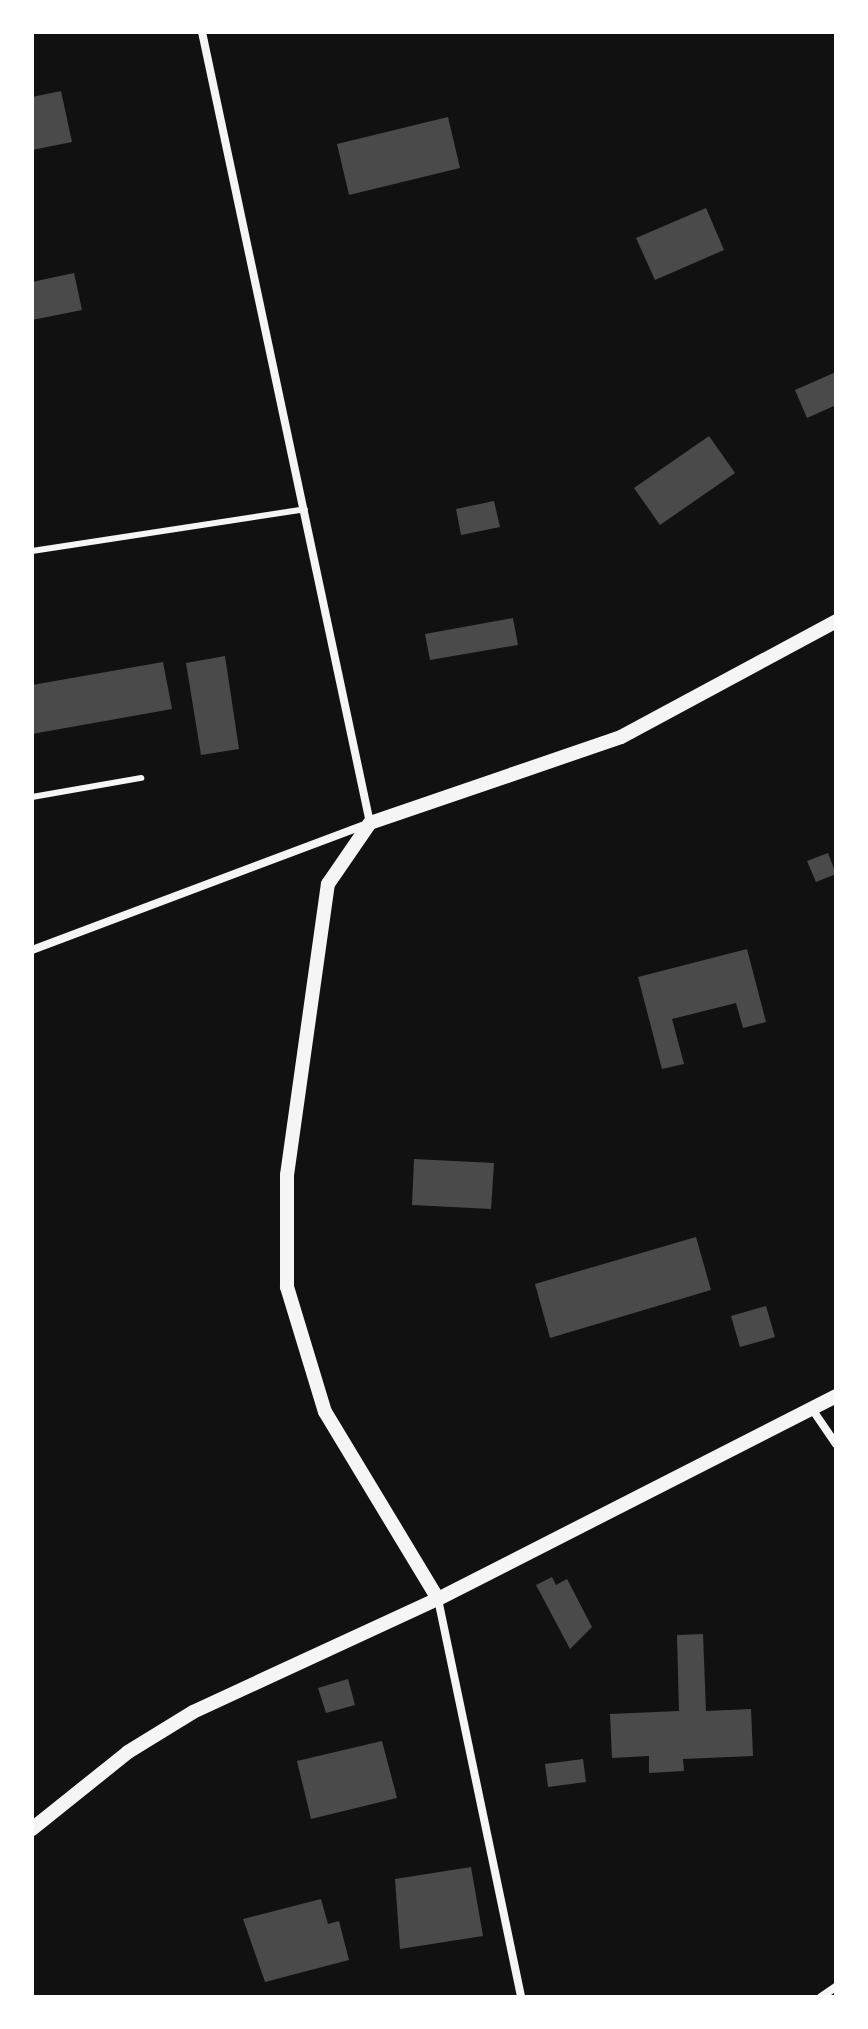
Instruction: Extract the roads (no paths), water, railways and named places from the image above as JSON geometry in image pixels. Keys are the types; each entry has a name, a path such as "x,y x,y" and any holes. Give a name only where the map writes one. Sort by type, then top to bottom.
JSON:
{"street":[{"path":"202,32 370,823 328,884 282,1235 287,1287 325,1412 438,1599 521,1997"},
{"path":"32,950 370,823 621,737 836,621"},
{"path":"32,1829 128,1752 193,1712 438,1599 836,1396"},
{"path":"812,1409 836,1444"},
{"path":"821,1997 836,1987"}],"lane":[{"path":"32,551 305,509"},
{"path":"32,797 141,778"}]}
